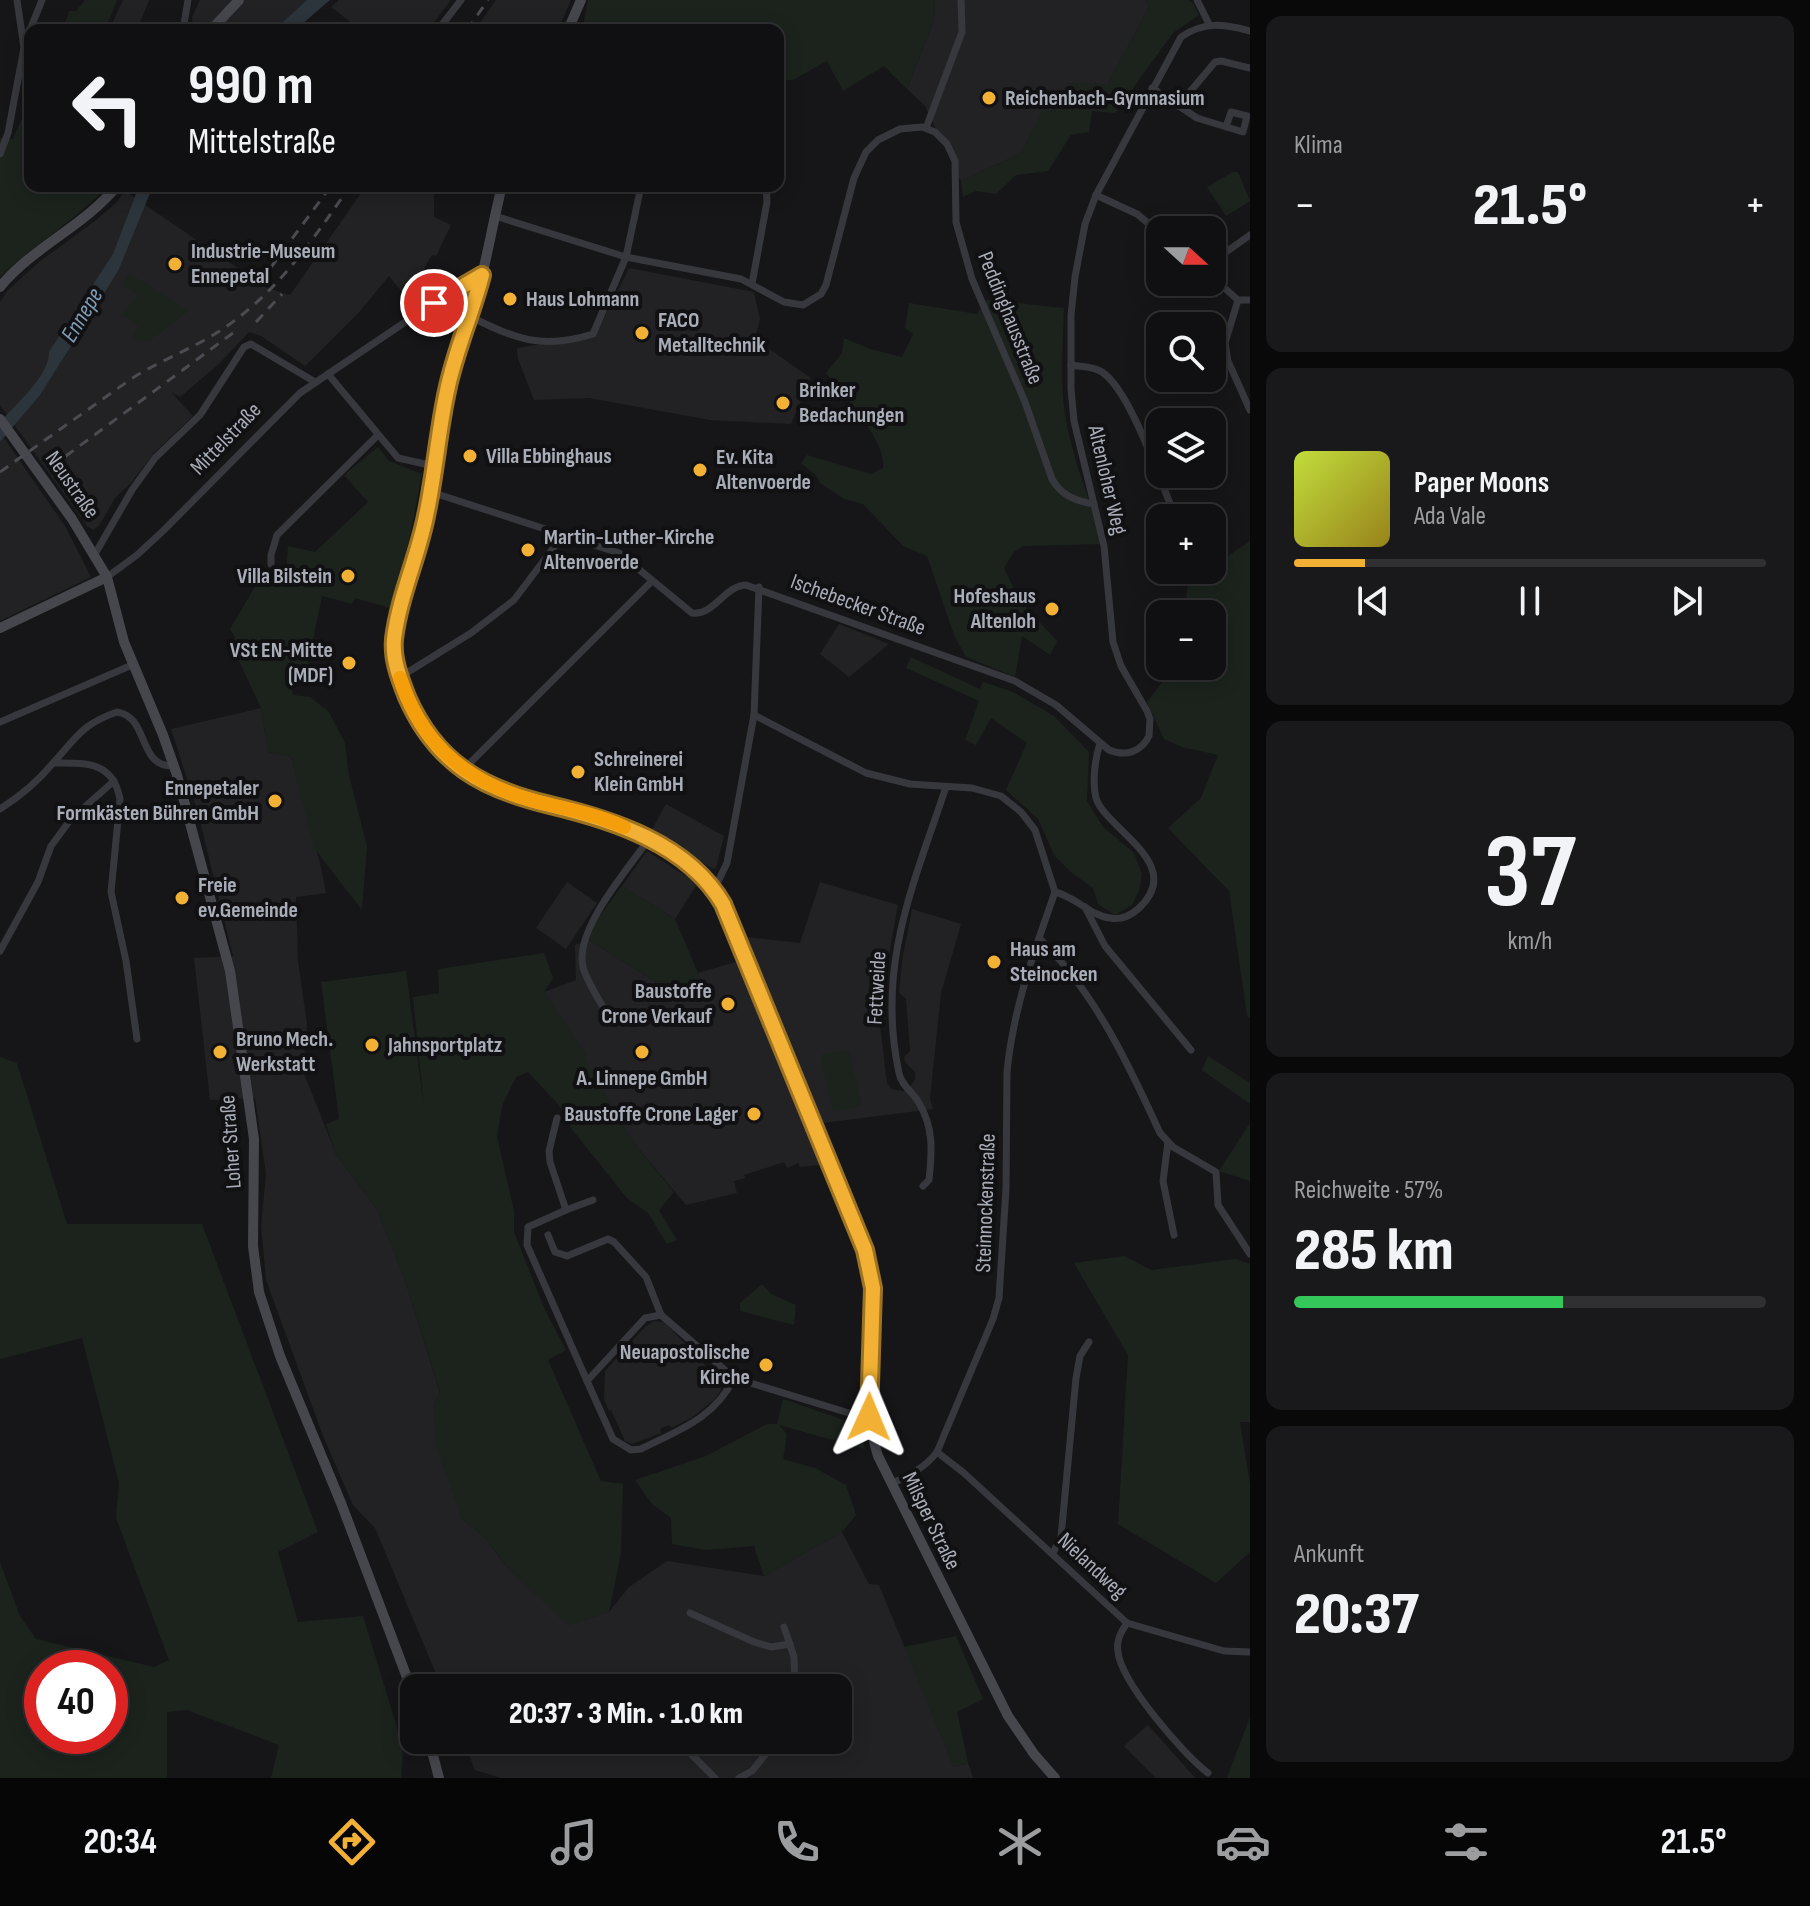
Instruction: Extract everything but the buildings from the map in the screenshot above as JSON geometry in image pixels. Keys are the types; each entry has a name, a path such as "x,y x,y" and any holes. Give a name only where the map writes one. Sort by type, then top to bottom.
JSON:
{"street":[{"path":"0,154 8,133 24,48 17,0"},
{"path":"33,24 42,0"},
{"path":"184,24 188,0"},
{"path":"217,24 239,0"},
{"path":"443,24 461,0"},
{"path":"571,24 581,0"},
{"path":"495,216 626,257 732,277 795,306 814,300 826,285 854,178 866,152 892,131 907,127 926,128 962,32 961,0"},
{"path":"1197,0 1209,24 1250,31"},
{"name":"Altenloher Weg","path":"1149,736 1147,711 1121,666 1113,642 1104,546 1074,421 1071,315 1085,224 1096,195 1181,37 1209,24"},
{"path":"1178,106 1215,62 1250,68"},
{"path":"1152,88 1197,118 1226,127"},
{"name":"Peddinghausstraße","path":"926,128 944,140 953,154 956,222 972,279 984,313 1025,402 1052,479 1067,496 1094,504"},
{"path":"0,287 18,268 97,208 112,192"},
{"name":"Milsper Straße","path":"501,192 471,317 447,390 424,528 394,637 395,662 400,677 427,734 463,770 514,795 607,820 649,839 697,871 723,904 865,1250 873,1288 869,1417 875,1447 1008,1716 1055,1778"},
{"path":"471,317 504,333 540,343 593,334 626,257 640,192"},
{"path":"752,284 766,192"},
{"path":"1096,195 1146,221"},
{"path":"1226,252 1250,235"},
{"name":"Mittelstraße","path":"0,628 107,577 137,555 269,422 315,382 426,308 482,275"},
{"path":"1226,289 1238,300 1250,300"},
{"path":"1238,300 1225,343 1228,361 1250,410"},
{"path":"95,554 132,490 155,458 200,415 244,347 251,344 315,382"},
{"path":"1071,365 1097,369 1119,392 1170,504"},
{"path":"328,374 398,458 434,466"},
{"name":"Neustraße","path":"0,419 95,554 107,577"},
{"path":"271,564 277,535 378,435"},
{"path":"431,492 619,553 685,609 697,614 703,613 738,585 759,587 754,715 727,863 714,890"},
{"path":"400,677 471,633 514,600 563,535"},
{"name":"Loher Straße","path":"107,577 132,665 174,766 199,863 223,935 254,1139 253,1246 259,1292 280,1356 341,1503 406,1674"},
{"path":"463,770 652,581"},
{"name":"Ischebecker Straße","path":"759,587 1015,681 1056,705 1109,750 1123,754 1135,752 1149,736"},
{"path":"0,722 132,665"},
{"path":"0,809 54,763 66,745 85,728 117,712 132,719 155,762 174,766"},
{"path":"754,715 866,773 910,784 972,788 1001,796 1021,812 1035,830 1055,892 1073,897 1101,916 1123,918 1146,900 1152,879 1151,866 1145,854 1097,801 1094,785 1100,743"},
{"path":"54,763 93,764 109,773 120,799 111,892 126,961 137,1039"},
{"path":"0,951 38,882 51,846 71,819 114,781"},
{"name":"Fettweide","path":"923,1186 929,1180 931,1129 919,1102 900,1077 893,1036 891,973 907,899 946,787"},
{"path":"606,1012 582,964 584,944 592,923 649,839"},
{"name":"Steinnockenstraße","path":"891,1484 930,1462 937,1452 999,1298 1010,1042 1018,1001 1055,892"},
{"path":"1084,905 1105,946 1191,1050"},
{"path":"1039,938 1058,956 1101,1016 1160,1133 1187,1157 1216,1172 1218,1205 1250,1254"},
{"path":"557,1118 549,1151 550,1162 566,1210"},
{"path":"1168,1142 1163,1181 1174,1235"},
{"path":"593,1200 528,1227 527,1245 613,1439 631,1450 641,1449 702,1418 728,1391 734,1378"},
{"path":"548,1235 555,1252 567,1256 608,1239 614,1242 646,1277 661,1315 734,1378 869,1417"},
{"path":"587,1381 645,1318 661,1315"},
{"path":"1053,1553 1061,1537 1076,1378 1080,1356 1089,1342"},
{"name":"Nielandweg","path":"937,1452 1053,1553 1127,1623 1224,1651 1250,1652"},
{"path":"690,1613 754,1642 771,1647 790,1644"},
{"path":"1127,1623 1117,1643 1118,1655 1129,1681 1193,1762 1208,1773"},
{"path":"784,1627 794,1657 795,1674"},
{"path":"433,1754 439,1778"},
{"path":"691,1754 715,1778"},
{"path":"739,1778 752,1771 766,1754"}],"shaded area":[{"path":"85,0 117,0 107,24 65,24 69,11 76,11"},
{"path":"123,0 149,0 139,24 112,24"},
{"path":"200,0 307,0 281,24 193,24 192,17"},
{"path":"339,0 451,0 433,24 353,24 331,7"},
{"path":"496,0 571,0 561,24 479,24"},
{"path":"588,0 935,0 934,20 907,89 884,66 843,91 827,61 793,80 784,80 784,24 583,24"},
{"name":"Reichenbach-Gymnasium","path":"935,0 1145,0 1150,5 1108,84 1053,112 1044,110 1021,153 961,181 925,106 907,89 934,20"},
{"path":"1145,0 1188,0 1199,15 1173,33 1115,113 1092,111 1089,132 1071,135 1048,171 1016,175 996,194 976,191 963,197 961,181 1021,153 1044,109 1053,112 1070,83 1108,84 1150,5"},
{"path":"24,113 24,192 102,192 0,277 0,138 13,139"},
{"path":"1238,172 1250,201 1226,216 1207,187"},
{"path":"124,192 267,288 290,295 362,192 435,192 434,217 451,225 436,256 432,255 424,268 432,282 423,292 428,297 414,307 389,276 361,310 305,366 261,336 249,332 219,364 180,397 171,392 193,416 154,453 115,498 99,526 93,530 87,526 0,405 0,302 8,290 39,262 95,221"},
{"path":"629,268 754,292 760,319 755,339 811,378 791,424 710,420 589,398 534,400 518,359 517,348 595,336"},
{"path":"129,273 189,311 148,342 131,338 139,326 122,315 137,295 123,284"},
{"path":"986,300 1064,308 1062,366 1067,425 1102,544 1023,546 1014,552 1004,568 1020,601 1057,641 1050,655 1022,636 1015,677 966,657 954,635 927,556 903,546 863,504 844,499 820,483 816,475 801,463 807,455 871,474 883,468 878,445 871,432 826,373 842,353 844,338 902,357 913,334 905,328 909,303 977,314"},
{"path":"4,438 65,526 91,577 0,621 0,442"},
{"path":"378,447 389,461 422,474 409,541 390,608 355,598 352,604 322,596 307,669 288,675 293,695 310,697 329,712 345,743 349,775 367,846 362,910 314,848 291,757 268,752 261,708 232,646 235,637 230,629 266,568 285,587 288,546 315,552 368,502 344,475"},
{"path":"1250,541 1250,1018 1247,1015 1229,891 1168,828 1201,798 1218,755 1182,747 1164,739 1147,702 1164,680 1226,680 1226,600 1186,600 1188,584 1226,584 1226,557"},
{"path":"839,624 889,644 849,677 820,654"},
{"path":"911,657 980,689 983,682 1013,692 1054,716 1089,752 1087,801 1103,827 1134,853 1142,874 1132,905 1115,915 1098,904 1093,888 1054,855 1038,819 1006,790 1027,743 991,718 976,745 965,740 979,701 906,668"},
{"path":"261,708 268,752 291,757 326,893 296,897 298,961 307,1024 303,1071 336,1154 378,1211 404,1277 440,1393 433,1405 462,1519 483,1535 506,1566 569,1625 609,1612 629,1587 667,1561 764,1576 842,1532 869,1584 879,1585 954,1767 968,1763 973,1778 501,1778 475,1770 469,1754 852,1754 852,1674 436,1674 375,1528 353,1505 323,1436 266,1280 261,1226 266,1174 255,1098 210,1100 194,958 233,956 198,813 171,729"},
{"path":"666,804 724,836 716,868 651,831"},
{"path":"647,851 695,882 696,886 675,919 622,886"},
{"path":"567,882 597,903 566,949 536,928"},
{"path":"820,882 898,905 882,993 877,1000 887,1083 892,1089 909,1089 915,1079 915,1072 904,1057 910,1051 906,999 899,993 912,909 961,924 941,993 930,1099 933,1109 823,1123 746,937 800,943"},
{"path":"622,886 675,919 698,973 694,993 673,993 589,940 596,921"},
{"path":"589,940 673,993 694,993 698,973 739,961 821,1165 800,1167 798,1163 787,1168 784,1162 734,1181 737,1193 686,1205 633,1142 544,992 576,980 575,945"},
{"path":"544,953 553,978 544,992 586,1054 585,1059 633,1142 674,1192 659,1210 677,1240 667,1244 648,1213 627,1198 571,1128 558,1104 528,1072 516,1077 502,1106 497,1137 514,1211 514,1232 545,1310 566,1350 548,1360 601,1481 623,1484 621,1553 609,1612 568,1626 506,1566 483,1535 462,1519 436,1447 433,1405 440,1392 404,1277 378,1211 336,1154 326,1124 339,1119 321,982 406,971 424,1108 413,997 439,993 438,969"},
{"path":"849,1050 862,1106 833,1112 820,1055"},
{"path":"1208,1056 1250,1083 1250,1104 1202,1070"},
{"path":"0,1057 17,1063 67,1224 202,1224 318,1532 278,1552 298,1622 363,1616 400,1737 401,1778 271,1778 279,1745 187,1710 167,1712 167,1778 0,1778 0,1562 20,1616 36,1639 82,1650 24,1650 24,1754 128,1754 128,1661 154,1667 169,1660 116,1518 119,1483 82,1338 0,1359"},
{"path":"1250,1123 1250,1181 1219,1171"},
{"path":"1125,1256 1151,1270 1236,1259 1250,1264 1250,1422 1240,1422 1250,1485 1250,1552 1216,1583 1118,1524 1128,1355 1074,1263"},
{"path":"762,1284 771,1294 796,1305 794,1325 740,1311 740,1303"},
{"path":"654,1321 668,1326 720,1381 721,1390 715,1399 691,1418 671,1428 669,1425 660,1429 661,1433 632,1444 625,1441 604,1399 605,1371"},
{"path":"783,1399 861,1426 865,1449 779,1425 787,1434 783,1459 815,1468 846,1485 856,1515 842,1532 764,1576 754,1546 706,1550 672,1544 671,1518 652,1504 635,1480 706,1456 767,1424 777,1424"},
{"path":"956,1636 983,1699 957,1712 968,1763 954,1767 904,1647"},
{"path":"1250,1717 1250,1778 1227,1778"},
{"path":"1148,1725 1196,1778 1156,1778 1124,1746"}],"water":[{"path":"307,0 330,0 302,24 281,24"},
{"name":"Ennepe","path":"137,192 151,192 118,271 40,395 0,442 0,422 38,380 49,352 113,254"}],"railway":[{"path":"471,24 488,0"},
{"path":"260,282 327,192"},
{"path":"0,472 131,379 239,317 292,266 346,192"},
{"path":"256,322 282,294"},
{"path":"51,467 237,330"}],"slow traffic":[{"path":"400,678 427,734 463,770 514,795 624,827"}],"place":[{"name":"Reichenbach-Gymnasium","path":"989,98"},
{"name":"Industrie-Museum Ennepetal","path":"175,264"},
{"name":"Haus Lohmann","path":"510,299"},
{"name":"FACO Metalltechnik","path":"642,333"},
{"name":"Brinker Bedachungen","path":"783,403"},
{"name":"Villa Ebbinghaus","path":"470,456"},
{"name":"Ev. Kita Altenvoerde","path":"700,470"},
{"name":"Martin-Luther-Kirche Altenvoerde","path":"528,550"},
{"name":"Villa Bilstein","path":"348,576"},
{"name":"Hofeshaus Altenloh","path":"1052,609"},
{"name":"VSt EN-Mitte (MDF)","path":"349,663"},
{"name":"Schreinerei Klein GmbH","path":"578,772"},
{"name":"Ennepetaler Formkästen Bühren GmbH","path":"275,801"},
{"name":"Freie ev.Gemeinde","path":"182,898"},
{"name":"Haus am Steinocken","path":"994,962"},
{"name":"Baustoffe Crone Verkauf","path":"728,1004"},
{"name":"Jahnsportplatz","path":"372,1045"},
{"name":"Bruno Mech. Werkstatt","path":"220,1052"},
{"name":"A. Linnepe GmbH","path":"642,1052"},
{"name":"Baustoffe Crone Lager","path":"754,1114"},
{"name":"Neuapostolische Kirche","path":"766,1365"}],"route":[{"path":"434,303 482,275 447,390 424,528 394,637 395,662 403,687 427,734 463,770 514,795 607,820 649,839 697,871 723,904 865,1250 873,1288 869,1417"}]}
